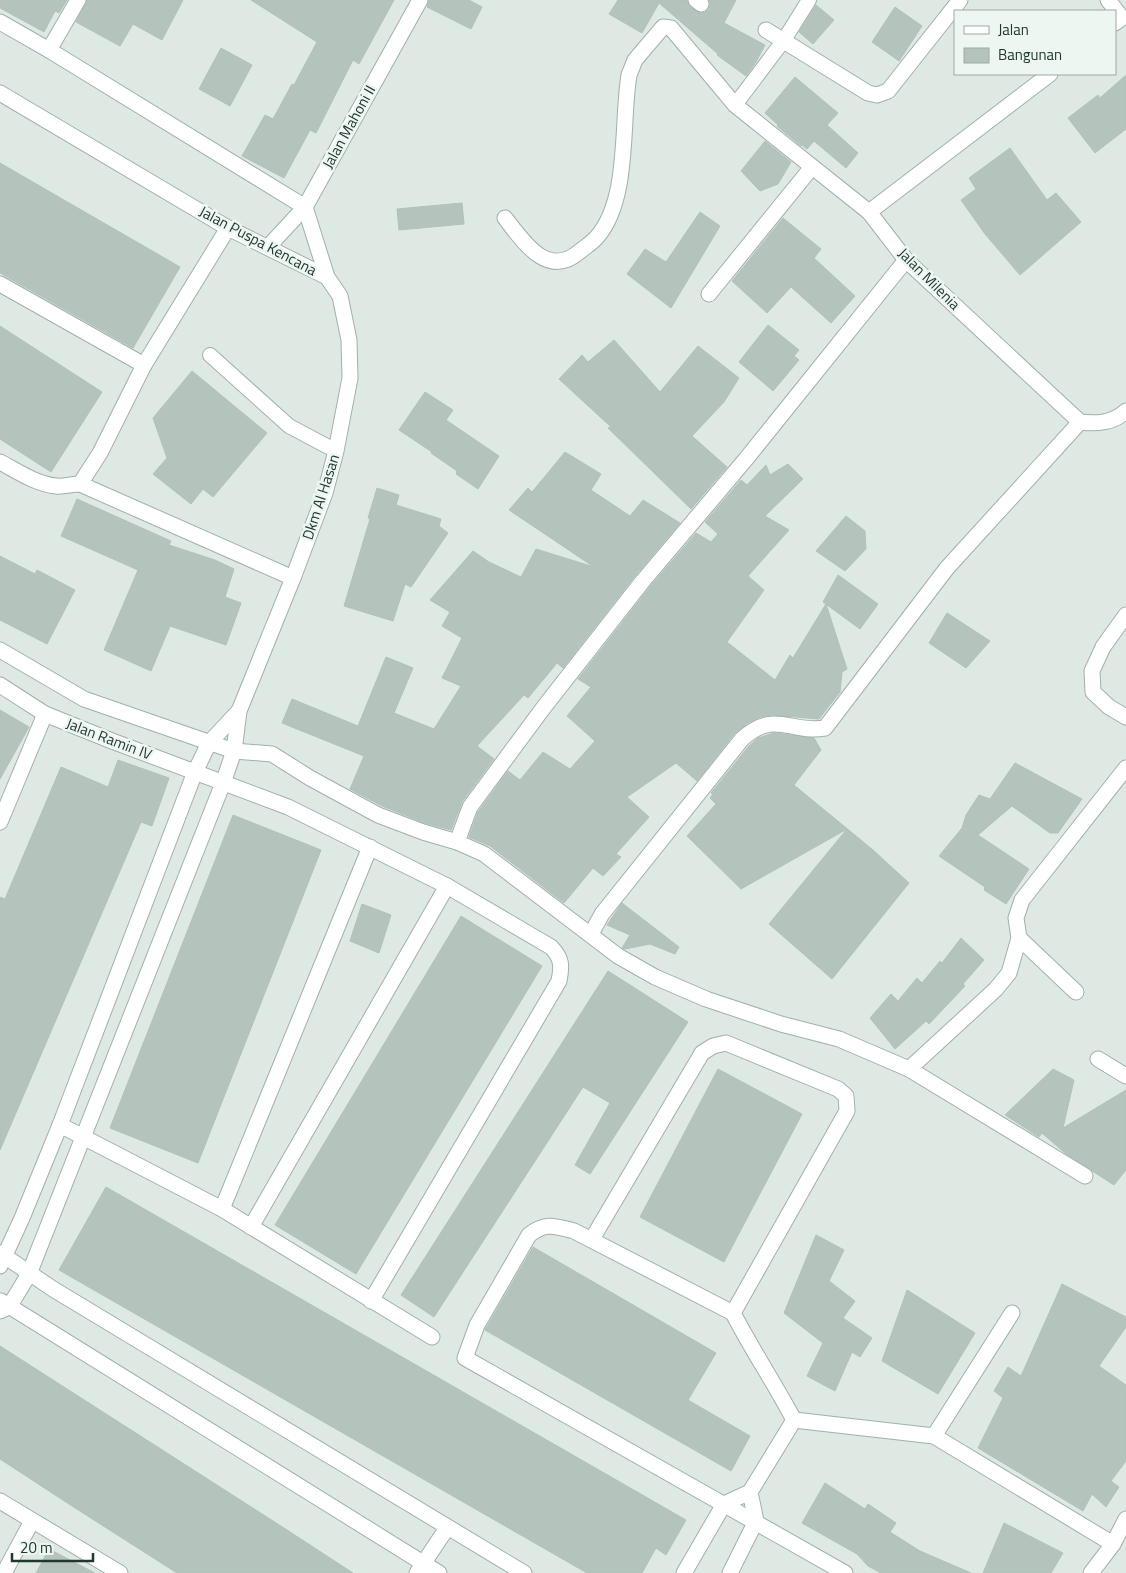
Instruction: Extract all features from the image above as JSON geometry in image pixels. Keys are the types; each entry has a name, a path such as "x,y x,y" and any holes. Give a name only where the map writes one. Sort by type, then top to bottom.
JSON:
{"street":[{"path":"49,50 78,0"},
{"name":"Jalan Mahoni II","path":"268,247 305,207 420,0"},
{"path":"766,30 868,93 877,95 888,91 960,0"},
{"path":"0,22 305,207"},
{"name":"Jalan Milenia","path":"505,218 529,249 545,258 558,262 573,257 597,237 614,208 619,185 629,75 635,60 663,27 671,28 735,105 869,212 906,260 1080,422"},
{"path":"869,212 1049,75"},
{"name":"Jalan Puspa Kencana","path":"0,93 228,228 327,277"},
{"path":"709,294 812,167"},
{"name":"Jalan Puspa Kencana","path":"305,207 327,277"},
{"path":"80,484 100,453 144,365 228,228"},
{"path":"457,842 470,807 544,707 642,582 746,459 906,260"},
{"name":"Dkm Al Hasan","path":"239,711 325,493 336,452 350,378 350,340 340,296 327,277"},
{"path":"0,284 144,365"},
{"path":"591,934 602,914 742,739 760,726 773,724 817,729 825,728 947,568 1080,422 1105,422 1124,417"},
{"path":"0,462 21,473 56,486 80,484 293,578"},
{"path":"1126,615 1103,647 1092,670 1093,692 1108,707 1126,717"},
{"path":"0,650 84,699 234,751 272,754 310,778 378,815 422,832 457,842 484,854 618,956 655,977 706,999 781,1024 839,1039 910,1069 1085,1176"},
{"name":"Jalan Ramin IV","path":"0,685 45,714 288,807 447,886 551,947 559,954 562,966 559,981 371,1301"},
{"path":"239,711 209,743 195,772 60,1124 2,1259 524,1573"},
{"path":"239,711 234,751 223,783 83,1138 29,1274 3,1306 420,1568 439,1573"},
{"path":"0,822 45,714"},
{"path":"910,1069 996,989 1009,973 1019,938 1016,918 1022,900 1126,768"},
{"path":"222,1209 370,847"},
{"path":"251,1227 447,886"},
{"path":"1019,938 1076,992"},
{"path":"592,1239 702,1053 713,1046 726,1043 838,1089 846,1096 846,1111 733,1313"},
{"path":"1098,1059 1126,1076"},
{"path":"60,1124 83,1138 222,1209 432,1337"},
{"path":"794,1420 772,1379 752,1350 733,1313 592,1239 574,1231 554,1226 540,1226 529,1235 477,1325 465,1358 845,1573"},
{"path":"934,1436 1012,1313"},
{"path":"794,1420 934,1436 1113,1544"},
{"path":"684,1573 724,1504 750,1492 794,1420"},
{"path":"730,1573 756,1521 750,1492"},
{"path":"0,1501 120,1573"},
{"path":"1092,1573 1113,1544 1126,1519"},
{"path":"4,1573 32,1521"},
{"path":"420,1568 447,1528"}],"lane":[{"path":"735,105 784,40 808,0"},
{"path":"210,355 289,426 336,452"}],"building":[{"path":"0,0 67,0 59,13 55,11 44,32 0,8"},
{"path":"87,0 183,0 162,40 133,24 120,46 76,22"},
{"path":"251,0 394,0 359,64 353,60 316,133 310,130 284,178 242,156 265,115 273,119 317,42"},
{"path":"429,0 469,0 482,7 471,29 427,7"},
{"path":"618,0 687,0 690,7 700,13 709,9 709,0 736,0 724,23 765,45 746,76 717,55 659,3 642,33 609,14"},
{"path":"816,5 834,20 813,44 799,32"},
{"path":"895,7 922,26 899,61 872,42"},
{"path":"221,48 252,65 230,106 199,89"},
{"path":"1126,75 1126,129 1095,153 1068,118 1098,95 1100,98"},
{"path":"795,77 838,113 827,125 858,153 846,168 814,141 807,149 801,146 765,113"},
{"path":"765,141 791,162 778,184 760,191 741,171"},
{"path":"1010,148 1047,200 1056,193 1081,222 1020,275 985,234 961,200 976,189 969,178"},
{"path":"0,163 180,267 133,348 0,273"},
{"path":"462,203 464,224 399,230 397,209"},
{"path":"700,212 720,226 671,308 627,274 645,249 666,262"},
{"path":"783,218 821,249 814,258 855,296 831,323 791,287 767,313 732,281"},
{"path":"768,325 799,350 794,356 799,360 773,391 739,362"},
{"path":"0,326 102,392 51,472 0,439"},
{"path":"614,340 660,392 698,346 739,378 724,402 692,436 727,467 691,509 608,428 611,427 559,379 582,355 588,362"},
{"path":"192,371 267,433 213,497 203,489 191,504 153,474 167,458 153,418"},
{"path":"425,392 453,410 446,420 499,456 478,489 456,474 457,471 432,452 399,430"},
{"path":"565,452 601,474 591,490 630,516 643,500 680,523 635,576 563,668 557,663 528,698 524,695 477,746 494,759 462,802 451,830 425,823 382,806 350,789 364,756 282,723 292,699 358,726 386,657 413,668 394,713 434,729 461,686 442,678 462,638 442,626 450,612 430,600 473,551 489,562 521,577 536,549 594,567 509,510 528,488 532,492"},
{"path":"788,464 803,479 765,516 789,530 748,576 764,590 727,642 775,680 790,655 793,658 826,604 847,669 842,672 840,692 819,719 772,715 760,717 748,723 735,733 697,781 676,763 627,797 649,817 616,854 621,857 603,876 593,868 564,903 490,846 469,837 478,812 508,771 520,780 543,752 570,769 595,741 567,716 591,687 578,679 649,588 696,533 711,542 718,534 705,522 741,480 747,485 766,465 770,475"},
{"path":"377,488 399,495 396,505 441,519 439,526 448,533 411,587 405,584 393,621 344,606 370,519 368,518"},
{"path":"77,499 171,541 169,545 215,560 234,569 225,597 241,603 226,645 170,626 151,671 104,650 138,570 61,536"},
{"path":"846,516 865,531 866,549 845,571 816,551"},
{"path":"0,556 35,574 37,570 75,590 47,644 0,620"},
{"path":"838,575 878,604 860,629 823,602"},
{"path":"947,613 990,641 966,668 929,643"},
{"path":"0,710 29,727 0,779"},
{"path":"774,733 814,738 821,750 794,785 873,850 909,883 832,979 769,924 847,829 741,889 687,836 716,804 710,798 713,794 711,793 749,746 758,738"},
{"path":"118,760 169,778 152,826 141,822 0,1150 0,897 5,899 61,767 108,787"},
{"path":"1015,763 1082,799 1058,833 1050,833 1012,806 978,835 1029,869 1006,904 984,890 985,887 939,856 962,828 966,815 979,795 990,799"},
{"path":"233,815 321,850 198,1163 110,1128"},
{"path":"622,903 679,947 675,954 650,944 622,948 630,935 607,925"},
{"path":"362,904 391,915 379,953 350,941"},
{"path":"461,916 542,966 356,1274 275,1225"},
{"path":"961,938 984,960 963,984 965,986 929,1024 926,1021 895,1049 870,1018 891,994 898,1001 917,978 922,983 940,961 942,963"},
{"path":"608,971 688,1022 590,1174 575,1165 610,1103 583,1087 434,1317 401,1295"},
{"path":"718,1069 802,1114 724,1262 640,1217"},
{"path":"1053,1069 1074,1080 1063,1128 1126,1090 1126,1170 1114,1185 1066,1154 1042,1133 1039,1137 1005,1115"},
{"path":"106,1187 686,1520 666,1555 656,1548 642,1573 587,1573 59,1270"},
{"path":"816,1235 844,1250 829,1281 855,1301 843,1318 872,1338 860,1357 852,1352 835,1391 807,1376 823,1343 784,1313"},
{"path":"533,1247 716,1353 688,1400 750,1436 731,1471 485,1330"},
{"path":"1062,1284 1126,1317 1126,1327 1099,1366 1126,1385 1126,1461 1111,1481 1119,1487 1106,1507 1092,1494 1083,1511 978,1448 1003,1398 994,1391 1008,1367 1021,1376"},
{"path":"907,1290 975,1333 938,1394 882,1361"},
{"path":"0,1346 353,1573 177,1573 72,1506 0,1459"},
{"path":"825,1483 865,1509 868,1504 896,1523 890,1532 920,1551 971,1573 881,1573 868,1566 857,1554 802,1523"},
{"path":"1004,1523 1063,1553 1051,1573 983,1573"},
{"path":"49,1549 95,1573 36,1573"}]}
